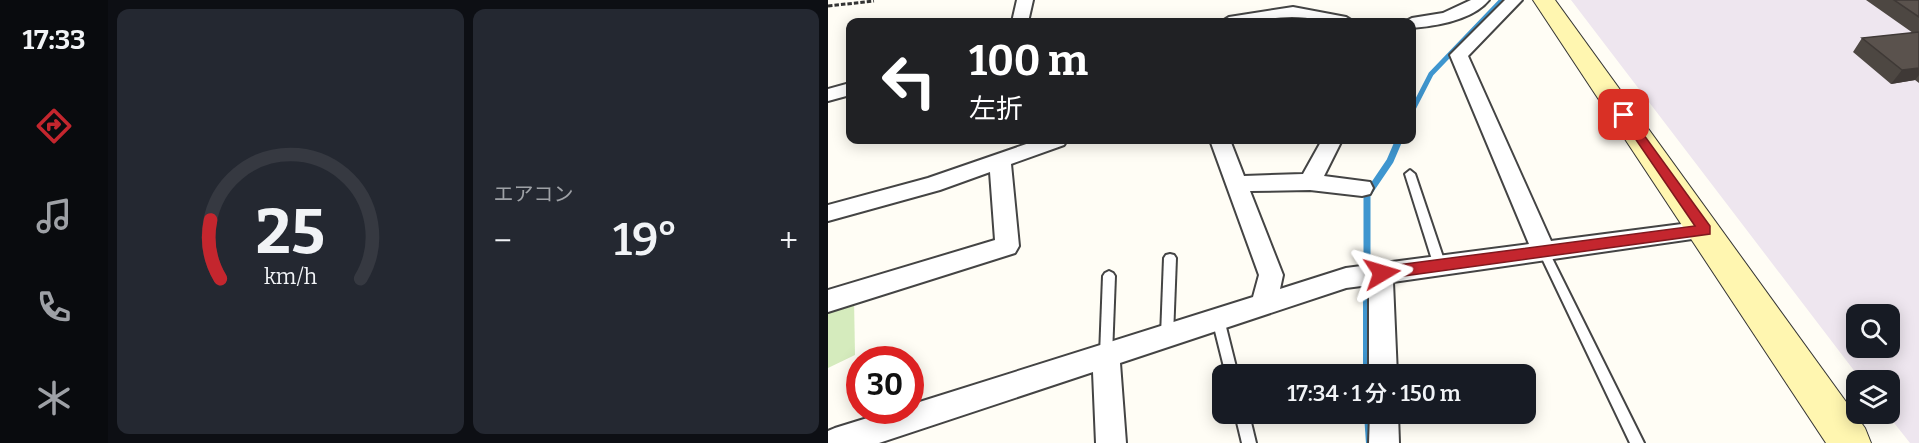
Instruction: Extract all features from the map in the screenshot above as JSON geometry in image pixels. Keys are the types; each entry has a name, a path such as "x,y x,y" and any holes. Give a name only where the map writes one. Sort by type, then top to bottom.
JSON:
{"street":[{"path":"1021,18 1025,0"},
{"path":"1416,23 1426,23 1475,6 1481,0"},
{"path":"1514,0 1459,56 1544,252"},
{"path":"1544,0 1850,443"},
{"path":"1257,18 1290,6 1332,18"},
{"path":"828,95 846,90"},
{"path":"828,213 932,185 1047,144"},
{"path":"1222,144 1239,184 1271,275 1264,304"},
{"path":"1310,182 1330,144"},
{"path":"828,301 1007,246 1000,162"},
{"path":"1239,184 1310,182 1362,188"},
{"path":"835,443 1346,278 1705,230"},
{"path":"1382,273 1383,364"},
{"path":"1106,356 1111,443"},
{"path":"1384,424 1384,443"}],"lane":[{"path":"1410,174 1440,266"},
{"path":"1544,252 1637,443"},
{"path":"1167,336 1170,258"},
{"path":"1106,356 1109,276"},
{"path":"1218,319 1229,364"},
{"path":"1244,424 1249,443"}],"path":[{"path":"828,6 874,1"}],"shaded area":[{"path":"1571,0 1919,0 1919,443 1910,443 1895,424 1900,424 1900,370 1854,370"}],"green space":[{"path":"854,298 855,346 846,346 846,359 828,368 828,306"}],"building":[{"path":"1894,0 1919,0 1919,17"},
{"path":"1919,32 1919,68 1902,70 1862,38"}],"waterway":[{"path":"1416,103 1431,74 1502,0"},
{"path":"1367,364 1367,195 1390,161 1397,144"},
{"path":"1369,424 1370,443"}],"route":[{"path":"1382,273 1705,230 1624,115"}]}
